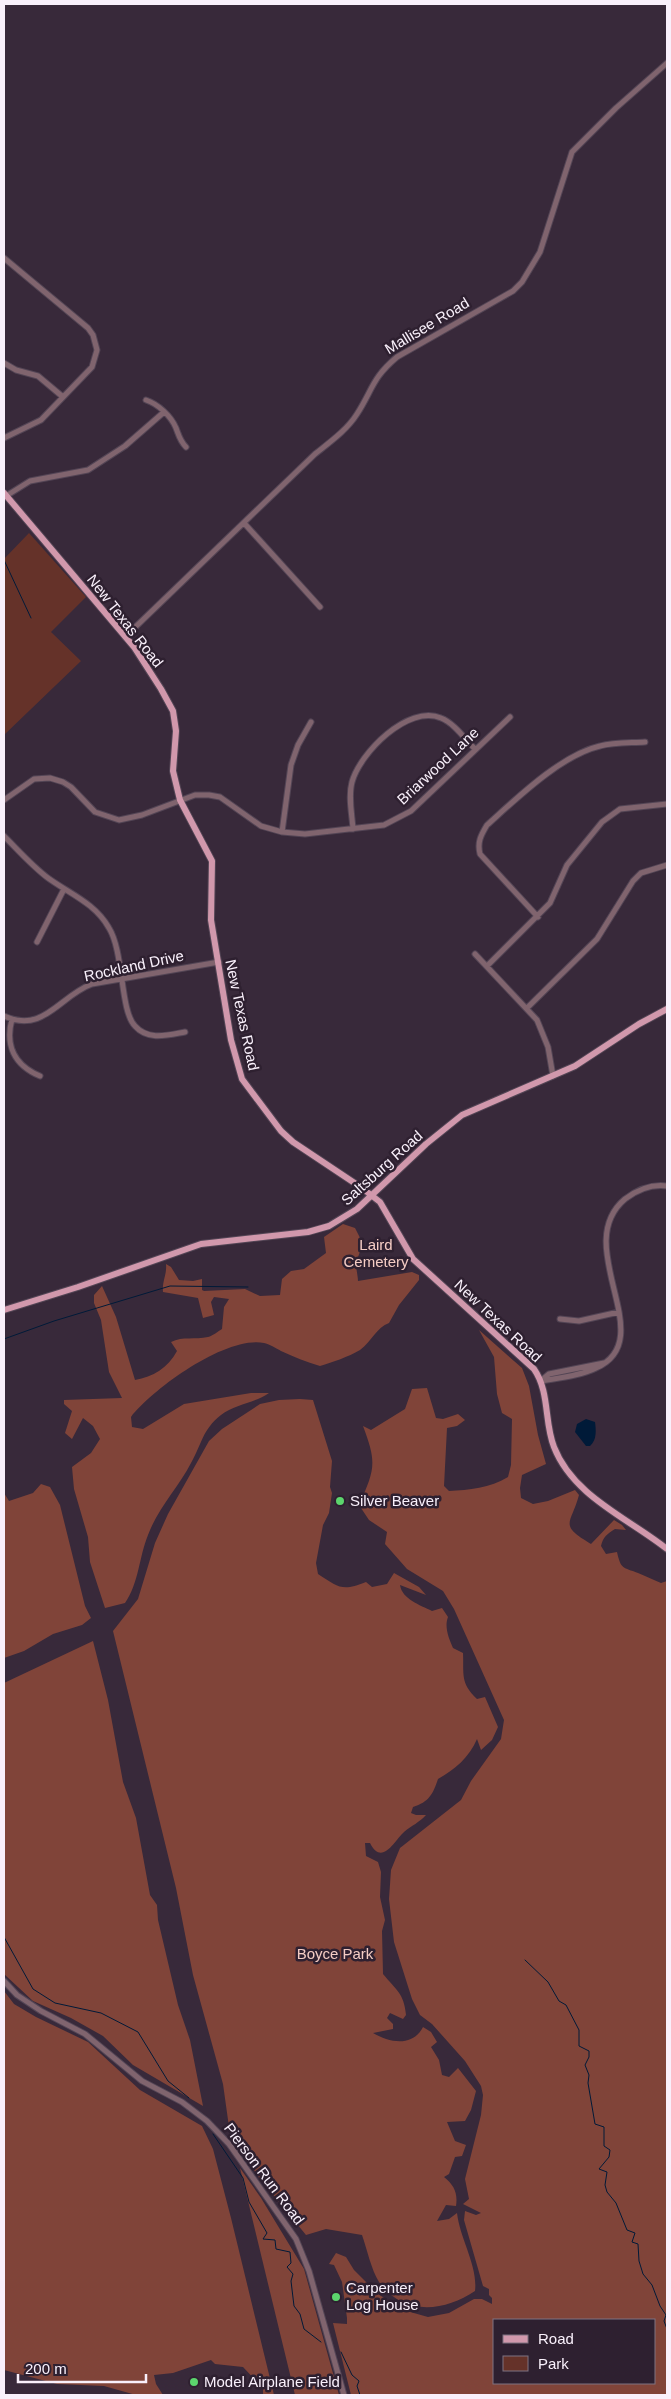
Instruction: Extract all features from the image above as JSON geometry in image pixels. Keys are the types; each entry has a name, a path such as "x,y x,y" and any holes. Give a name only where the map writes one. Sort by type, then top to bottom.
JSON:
{"main road":[{"name":"New Texas Road","path":"5,495 125,637 146,664 173,711 176,731 173,771 180,800 212,861 210,912 231,1040 242,1079 276,1125 293,1142 372,1196 384,1208 404,1247 413,1259 524,1360 541,1380 551,1439 558,1458 572,1477 592,1496 667,1549"},
{"name":"Saltsburg Road","path":"4,1310 78,1287 202,1244 308,1232 329,1226 345,1218 372,1196 452,1122 478,1106 575,1066 639,1024 667,1009"}],"street":[{"name":"Mallisee Road","path":"125,637 315,454 348,426 357,414 381,370 404,352 513,291 522,282 540,252 572,152 616,108 667,63"},
{"path":"4,258 88,328 96,341 97,350 92,368 41,420 4,438"},
{"path":"4,362 16,370 38,376 63,397"},
{"path":"146,400 156,404 164,412 174,424 180,441 186,447"},
{"path":"5,495 30,481 88,470 125,446 164,412"},
{"path":"244,523 320,607"},
{"path":"353,829 352,785 359,765 401,723 424,715 441,718 475,749"},
{"name":"Briarwood Lane","path":"180,800 199,794 220,797 261,826 282,832 305,834 384,825 402,817 510,717"},
{"path":"282,832 293,760 298,745 311,722"},
{"path":"538,917 480,854 479,838 487,825 535,783 580,754 607,744 645,742"},
{"path":"4,800 34,780 45,778 63,782 95,812 119,820 142,815 180,800"},
{"path":"487,966 538,917 554,896 567,865 607,818 620,809 628,807 667,804"},
{"path":"4,836 43,874 87,902 110,928 116,942 129,1017 135,1027 155,1036 185,1032"},
{"path":"527,1008 597,939 633,881 642,873 667,865"},
{"path":"37,942 64,888"},
{"path":"475,954 527,1008 543,1031 554,1076"},
{"name":"Rockland Drive","path":"4,1016 25,1021 40,1018 83,987 122,978 219,962"},
{"path":"12,1019 8,1038 10,1048 24,1065 40,1076"},
{"path":"541,1380 549,1374 604,1363 611,1357 620,1342 621,1326 605,1248 609,1221 616,1209 628,1197 651,1186 667,1186"},
{"path":"560,1318 579,1321 619,1312"},
{"name":"Pierson Run Road","path":"4,1981 17,1995 41,2011 85,2034 142,2080 182,2102 207,2121 229,2144 296,2239 309,2269 344,2395"}],"green space":[{"path":"29,533 86,597 51,632 81,661 4,735 4,559"},
{"path":"343,1224 355,1228 361,1242 356,1263 358,1281 412,1272 419,1275 419,1280 399,1305 389,1323 381,1328 360,1350 351,1355 320,1366 264,1343 248,1343 211,1356 191,1367 172,1379 141,1405 131,1417 132,1427 143,1429 184,1404 251,1393 269,1393 227,1411 210,1426 186,1472 152,1525 130,1595 125,1603 105,1608 90,1562 88,1537 74,1489 72,1467 91,1453 100,1439 93,1426 83,1418 72,1439 65,1433 72,1411 64,1404 64,1400 122,1398 109,1372 101,1320 94,1303 94,1295 102,1286 116,1317 135,1380 142,1379 165,1367 173,1357 177,1351 171,1342 180,1339 212,1336 222,1329 224,1307 229,1299 214,1297 211,1302 214,1315 203,1318 198,1298 163,1292 166,1264 171,1267 179,1280 193,1281 202,1279 202,1290 204,1291 245,1289 260,1296 280,1295 282,1279 291,1271 304,1269 326,1253 324,1237"},
{"path":"479,1330 522,1368 529,1386 538,1435 546,1464 522,1475 521,1498 533,1504 548,1501 575,1490 579,1495 570,1523 574,1532 591,1544 614,1520 626,1530 615,1529 606,1536 601,1546 606,1554 617,1552 623,1567 661,1583 667,1581 667,2395 351,2395 333,2323 347,2324 342,2282 334,2265 329,2264 336,2253 346,2257 354,2270 378,2294 403,2310 428,2317 449,2313 474,2299 482,2299 492,2304 489,2289 483,2286 464,2220 465,2211 476,2215 481,2213 463,2204 469,2199 465,2179 481,2115 483,2095 481,2086 465,2061 432,2024 420,2015 412,1999 394,1942 389,1899 391,1870 400,1848 461,1800 471,1781 501,1739 504,1720 454,1609 443,1591 407,1569 385,1544 387,1532 369,1520 359,1505 371,1474 372,1466 371,1449 363,1426 371,1430 405,1409 412,1389 427,1388 436,1418 443,1419 458,1414 465,1420 457,1426 447,1428 444,1486 449,1491 487,1486 508,1477 511,1465 512,1419 502,1413 497,1394 494,1357"},
{"name":"Boyce Park","path":"279,1400 313,1400 332,1461 330,1487 332,1493 329,1513 323,1525 316,1563 318,1574 341,1587 351,1587 366,1582 372,1587 387,1584 394,1573 419,1587 426,1595 400,1585 404,1594 417,1604 432,1611 442,1608 448,1617 447,1629 453,1648 463,1653 465,1683 477,1699 485,1697 498,1727 492,1740 481,1750 477,1739 470,1752 461,1762 438,1779 430,1797 423,1803 413,1807 411,1813 426,1815 404,1832 388,1850 379,1853 370,1843 365,1843 366,1856 378,1862 381,1872 380,1897 385,1920 382,1931 383,1974 401,1997 406,2015 403,2019 390,2013 387,2018 393,2024 393,2029 373,2033 394,2041 401,2041 413,2038 423,2027 431,2032 437,2042 431,2047 439,2060 442,2075 449,2077 458,2068 476,2091 471,2110 465,2121 447,2122 455,2141 466,2145 462,2156 455,2157 449,2174 444,2177 454,2190 456,2206 446,2205 437,2221 449,2219 457,2213 474,2272 475,2291 463,2298 437,2306 424,2307 412,2305 400,2301 389,2293 376,2277 362,2235 326,2229 306,2235 257,2175 229,2127 223,2084 193,1975 176,1888 113,1631 138,1599 155,1543 168,1514 209,1441 222,1429 260,1404"},
{"path":"41,1484 50,1487 60,1505 85,1606 91,1618 82,1625 53,1634 24,1651 4,1658 4,1493 9,1501 33,1493"},
{"path":"93,1641 108,1700 123,1782 136,1818 150,1895 157,1905 158,1920 178,2005 190,2040 203,2106 133,2065 103,2036 71,2018 33,2001 4,1974 4,1683"},
{"path":"4,1991 14,2004 36,2017 88,2042 140,2090 202,2126 213,2149 274,2395 263,2395 263,2388 243,2367 215,2364 211,2360 173,2373 154,2375 156,2384 163,2395 136,2395 104,2386 57,2384 4,2370"},
{"path":"240,2168 261,2198 304,2269 339,2395 295,2395"}],"water":[{"path":"586,1419 595,1422 595,1438 590,1446 586,1446 575,1432 577,1424"}],"waterway":[{"path":"4,560 31,618"},
{"path":"4,1339 54,1321 170,1286 248,1287"},
{"path":"4,1937 33,1989 55,2003 101,2013 138,2032 168,2081 189,2098"},
{"path":"525,1960 548,1982 559,2001 566,2005 579,2030 579,2046 589,2051 589,2057 585,2065 589,2075 588,2083 595,2124 604,2127 604,2146 610,2150 609,2157 599,2169 607,2172 605,2185 607,2192 616,2203 627,2230 635,2233 632,2242 638,2244 639,2261 643,2274 652,2285 660,2306 666,2315 664,2321 667,2329"},
{"path":"213,2134 243,2178 249,2202 267,2233 263,2239 275,2240 276,2249 290,2252 291,2263 287,2267 293,2274 291,2281 294,2306 300,2314 304,2329 321,2342"},
{"path":"341,2352 352,2375 359,2381 357,2386 360,2395"}],"place":[{"name":"Silver Beaver","path":"340,1501"},
{"name":"Carpenter Log House","path":"336,2297"},
{"name":"Model Airplane Field","path":"194,2382"}],"park label":[{"name":"Laird Cemetery","path":"376,1254"}]}
